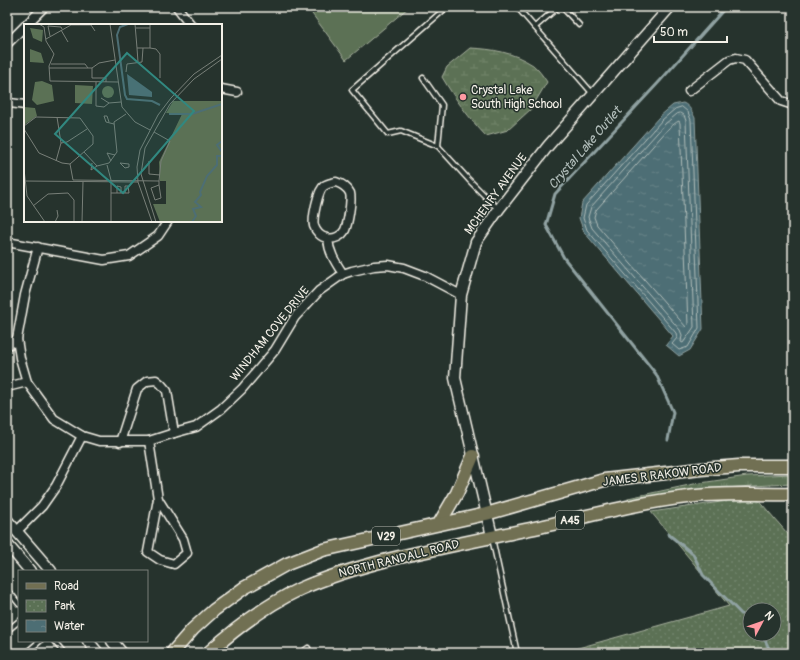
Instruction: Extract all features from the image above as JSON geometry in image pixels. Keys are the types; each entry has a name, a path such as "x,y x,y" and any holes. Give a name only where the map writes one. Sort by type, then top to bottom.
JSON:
{"main road":[{"path":"439,524 457,493 473,456"},
{"name":"JAMES R RAKOW ROAD","path":"486,514 604,480 666,472 739,466 793,466"},
{"name":"JAMES R RAKOW ROAD","path":"492,536 648,502 689,496 724,494 793,494"},
{"name":"NORTH RANDALL ROAD","path":"172,653 193,629 214,610 244,588 287,564 323,550 486,514"},
{"name":"NORTH RANDALL ROAD","path":"208,653 256,614 299,590 320,581 359,567 492,536"}],"street":[{"path":"26,24 44,7"},
{"path":"177,7 190,24"},
{"name":"MCHENRY AVENUE","path":"492,536 455,378 461,295 476,242 499,209 548,146 670,7"},
{"path":"7,44 24,26"},
{"path":"690,91 729,60 736,58 745,60 781,101 793,105"},
{"path":"222,88 237,92"},
{"path":"7,100 10,103 24,105"},
{"path":"336,182 342,184 347,189 351,201 345,230 341,235 328,239 322,237 317,232 313,220 319,191 329,183 336,182"},
{"path":"7,242 104,260 129,256 158,236 167,222"},
{"path":"328,239 333,257 343,274"},
{"name":"WINDHAM COVE DRIVE","path":"38,247 25,295 17,339 20,358 27,382 54,419 82,436 99,441 149,441 196,427 227,404 242,389 275,350 296,317 319,291 343,274 352,270 388,265 404,268 425,276 461,295"},
{"path":"7,346 17,339"},
{"path":"120,442 137,389 147,381 156,380 167,391 174,433"},
{"path":"7,387 27,382"},
{"path":"17,531 42,506 56,486 82,436"},
{"path":"149,441 158,499 148,552 160,560 174,564 187,553 183,539 158,499"},
{"path":"7,520 50,570"},
{"path":"7,544 29,570"},
{"path":"89,642 98,653"},
{"path":"113,642 122,653"}],"lane":[{"path":"447,7 352,90 388,134 401,131 438,146 469,180 499,209"},
{"path":"517,7 594,95"},
{"path":"535,27 558,7"},
{"path":"562,7 579,25"},
{"path":"423,78 442,105 438,146"},
{"path":"492,536 517,653"},
{"path":"7,594 11,594 18,603"},
{"path":"7,631 18,622"},
{"path":"26,653 39,642"},
{"path":"55,642 64,653"},
{"path":"301,653 308,648"}],"green space":[{"path":"307,7 409,7 346,60"},
{"path":"470,48 494,50 518,57 533,65 547,82 531,109 508,130 486,136 462,108 442,77 447,67"},
{"path":"793,474 793,484 711,489 629,500 628,498 694,484 747,476"},
{"path":"756,497 793,540 793,653 560,653 729,606 651,512"}],"water":[{"path":"683,103 689,107 695,118 703,329 690,350 679,356 666,345 673,336 584,232 579,218 582,203 659,117 673,105"}],"waterway":[{"name":"Crystal Lake Outlet","path":"668,440 673,412 656,374 564,258 546,225 555,194 660,81 726,7"},
{"name":"Crystal Lake Outlet","path":"668,534 693,554 703,575 742,615"},
{"name":"Crystal Lake Outlet","path":"766,642 771,653"}],"place":[{"name":"Crystal Lake South High School","path":"463,97"}]}
